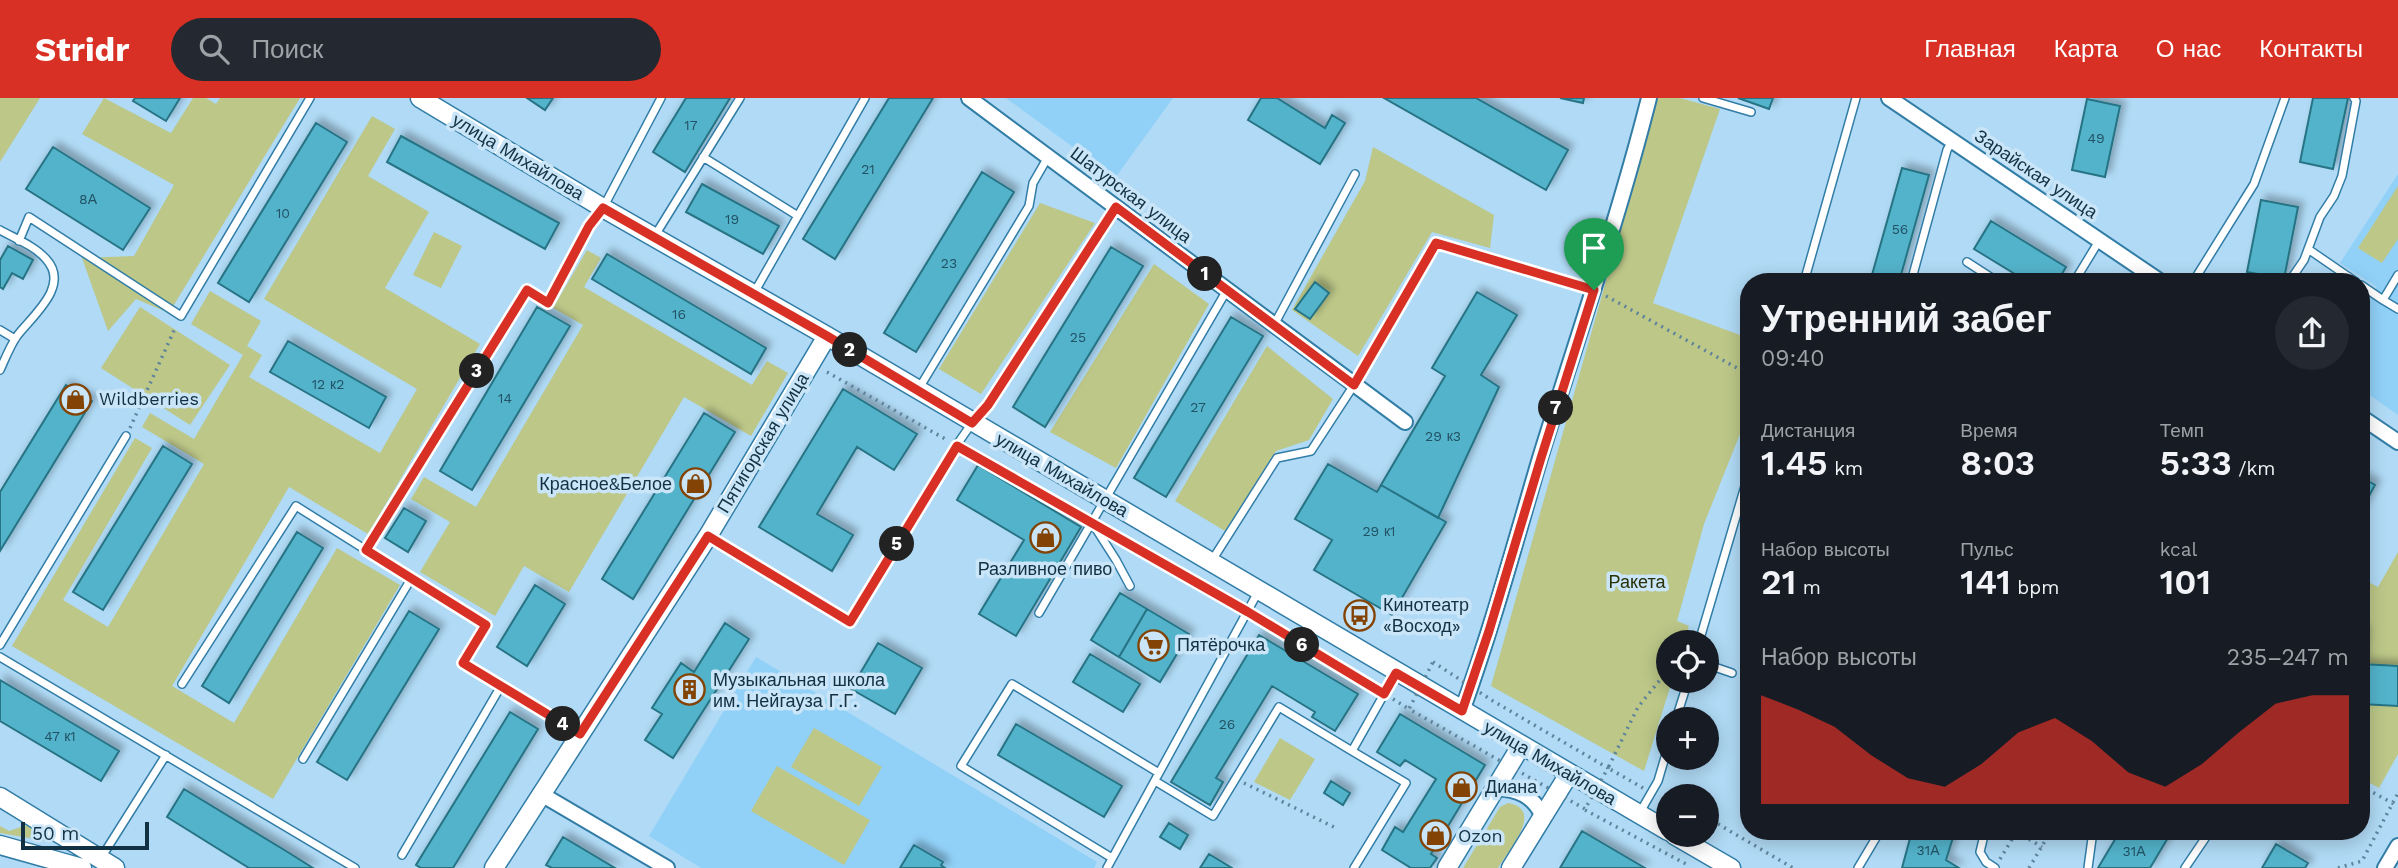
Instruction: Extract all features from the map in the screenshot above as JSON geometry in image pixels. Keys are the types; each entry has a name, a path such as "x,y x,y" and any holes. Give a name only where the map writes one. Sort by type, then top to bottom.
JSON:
{"street":[{"name":"улица Михайлова","path":"420,98 603,208 827,336 1656,824"},
{"name":"Шатурская улица","path":"969,98 1405,422"},
{"path":"1462,711 1621,202 1649,98"},
{"name":"Зарайская улица","path":"1889,98 2148,273"},
{"name":"Пятигорская улица","path":"501,866 541,794 708,536 827,336"},
{"path":"2370,424 2398,442"},
{"path":"1447,868 1521,746"},
{"path":"1511,868 1569,774"},
{"path":"1496,788 1512,789 1536,803 1543,817"},
{"path":"541,794 667,868"},
{"path":"0,797 108,863"},
{"path":"0,845 82,868"},
{"path":"2385,868 2398,845"},
{"path":"1695,847 1731,868"}],"lane":[{"path":"19,241 29,216 181,316 310,98"},
{"path":"366,550 527,290 548,303 589,226 603,208 661,98"},
{"path":"654,237 740,98"},
{"path":"753,294 865,98"},
{"path":"1703,98 1751,111"},
{"path":"1807,273 1856,98"},
{"path":"2199,273 2254,184 2284,98"},
{"path":"2295,273 2304,260 2320,217 2334,196 2342,176 2356,101 2354,98"},
{"path":"1913,273 1947,150 1952,141"},
{"path":"704,157 798,216"},
{"path":"918,390 1029,206 1033,183 1048,157"},
{"path":"1274,325 1355,174"},
{"path":"708,536 850,622 957,446 988,405 1116,207"},
{"path":"0,230 46,258 53,270 54,283 50,297 15,339 0,370"},
{"path":"2080,273 2100,240"},
{"path":"2308,249 2343,273"},
{"path":"1967,262 1984,273"},
{"path":"2383,300 2398,275"},
{"path":"1039,613 1227,290"},
{"path":"2370,291 2398,309"},
{"path":"1211,563 1277,458 1311,452 1405,298"},
{"path":"0,330 15,339"},
{"path":"0,645 126,436"},
{"path":"1703,630 1740,502"},
{"path":"182,684 296,506 486,625 463,663 580,734"},
{"path":"1093,524 1130,586"},
{"path":"303,759 411,579"},
{"path":"1107,868 1259,592"},
{"path":"0,657 355,868"},
{"path":"1719,669 1732,674"},
{"path":"1352,751 1396,673"},
{"path":"1112,858 961,766 1012,684 1159,773"},
{"path":"402,855 501,686"},
{"path":"1155,781 1213,816 1279,707 1406,783 1357,867"},
{"path":"108,863 166,755"},
{"path":"1638,814 1661,770"},
{"path":"1858,868 1875,840"},
{"path":"1983,840 1980,852 1986,862 1995,868"},
{"path":"2088,868 2092,840"},
{"path":"2185,868 2204,840"}],"path":[{"path":"1405,298 1436,243 1594,290 1740,370"},
{"path":"126,436 181,316"},
{"path":"827,372 1248,612 1409,709"},
{"path":"1651,793 1608,768 1638,707 1656,685"},
{"path":"1236,779 1334,827"},
{"path":"2370,791 2398,806"},
{"path":"2338,868 2362,861 2398,793"},
{"path":"1585,809 1694,868"},
{"path":"1719,825 1740,837"},
{"path":"1745,840 1793,868"},
{"path":"1995,868 2011,840"},
{"path":"2031,840 2042,847"},
{"path":"2029,868 2046,840"}],"shaded area":[{"path":"1006,98 1173,98 1115,178"},
{"path":"2398,174 2398,415 2370,395 2370,298 2377,287 2370,282 2370,273 2355,273 2340,263"},
{"path":"756,657 1097,862 1094,868 701,868 649,836"}],"green space":[{"path":"0,98 40,98 0,162"},
{"path":"104,98 171,133 193,98 206,98 216,104 220,98 300,98 169,313 136,299 108,331 82,258 134,256 174,185 82,134"},
{"name":"Ракета","path":"1658,98 1680,98 1720,109 1653,303 1740,335 1740,434 1704,524 1677,621 1689,626 1688,630 1656,630 1656,693 1668,693 1664,707 1656,707 1656,732 1644,771 1491,686"},
{"path":"372,116 395,129 368,176 429,212 385,288 480,344 368,534 289,487 172,686 234,723 337,548 400,585 273,799 12,646 135,438 152,448 63,600 108,627 204,464 142,427 150,413 194,439 243,355 191,324 210,291 261,321 247,346 262,355 249,377 380,453 417,389 264,299"},
{"path":"1373,147 1494,215 1490,248 1432,232 1358,356 1292,310 1365,181"},
{"path":"2398,186 2398,239 2382,263 2358,248"},
{"path":"1040,203 1095,223 981,394 939,369"},
{"path":"434,232 462,246 441,288 413,275"},
{"path":"587,250 601,258 584,287 752,385 767,361 788,373 751,436 684,397 569,592 524,566 495,616 420,572 450,522 411,499 424,477 476,507 583,325 553,308"},
{"path":"1154,264 1209,304 1116,468 1050,432"},
{"path":"140,307 230,365 190,425 101,368"},
{"path":"1267,346 1333,399 1309,440 1276,451 1225,531 1175,501"},
{"path":"2398,552 2398,754 2379,788 2370,783 2370,583 2378,587"},
{"path":"814,728 882,767 859,806 791,767"},
{"path":"1280,738 1315,759 1290,800 1254,782"},
{"path":"777,766 870,820 844,865 751,811"},
{"path":"1508,803 1519,807 1524,813 1524,821 1516,841 1498,868 1463,868 1500,807"},
{"path":"27,825 47,841 0,833 0,826 9,831"}],"building":[{"path":"135,98 180,98 166,121 133,101"},
{"path":"527,98 553,98 545,110"},
{"path":"686,98 730,98 685,172 653,152"},
{"path":"889,98 933,98 835,259 803,239"},
{"path":"1261,98 1277,98 1325,128 1332,115 1345,123 1320,164 1248,120"},
{"path":"1384,98 1476,98 1568,150 1546,190"},
{"path":"1560,98 1584,98 1583,103"},
{"path":"1738,98 1773,98 1769,109"},
{"path":"2313,98 2348,98 2333,169 2300,162"},
{"path":"2087,99 2120,106 2105,177 2072,170"},
{"path":"316,123 347,142 249,302 218,283"},
{"path":"401,136 559,223 545,249 387,162"},
{"path":"53,147 150,208 123,250 26,189"},
{"path":"1902,168 1929,175 1902,273 1873,273"},
{"path":"982,172 1014,192 916,352 884,333"},
{"path":"702,184 779,226 763,254 686,212"},
{"path":"2261,200 2298,207 2285,273 2247,272"},
{"path":"1991,221 2066,267 2062,273 2013,273 1974,249"},
{"path":"8,246 33,260 23,279 12,273 3,289 0,287 0,260"},
{"path":"1111,247 1143,266 1045,427 1013,407"},
{"path":"607,254 766,348 751,374 592,279"},
{"path":"1315,282 1329,293 1310,319 1295,309"},
{"path":"1477,292 1517,315 1481,375 1499,387 1438,518 1381,485 1445,376 1432,368"},
{"path":"537,307 570,326 472,490 440,471"},
{"path":"1231,317 1263,336 1166,497 1134,478"},
{"path":"288,341 386,397 369,428 270,372"},
{"path":"66,385 92,401 0,551 0,492"},
{"path":"843,389 917,434 894,470 857,447 817,514 853,535 832,571 759,527"},
{"path":"704,413 735,432 633,599 602,579"},
{"path":"163,446 192,464 103,610 73,592"},
{"path":"1328,464 1377,492 1381,485 1446,522 1392,615 1314,570 1332,540 1295,519"},
{"path":"978,465 1081,527 1016,636 979,614 1024,540 957,500"},
{"path":"404,508 426,521 408,552 385,538"},
{"path":"297,532 323,548 229,703 202,686"},
{"path":"535,585 565,604 527,666 497,647"},
{"path":"1120,593 1147,609 1119,657 1091,640"},
{"name":"Пятёрочка","path":"1147,609 1189,634 1160,682 1119,657"},
{"path":"409,611 439,629 347,780 317,762"},
{"name":"Музыкальная школа им. Нейгауза Г.Г.","path":"725,623 749,639 673,758 645,740 662,714 652,708 681,663 694,672"},
{"path":"1259,635 1358,694 1335,731 1312,717 1315,712 1272,686 1216,778 1223,782 1210,805 1171,782"},
{"path":"878,643 922,668 895,714 851,689"},
{"path":"1090,654 1140,684 1123,712 1073,682"},
{"path":"2370,664 2398,666 2398,706 2370,704"},
{"path":"0,680 119,751 101,781 0,721"},
{"path":"510,712 538,729 453,868 421,868 416,865"},
{"path":"1400,714 1485,765 1431,854 1437,858 1430,868 1411,868 1382,850 1395,827 1403,832 1436,779 1405,760 1400,766 1377,752"},
{"path":"1016,724 1122,786 1104,817 998,755"},
{"path":"1331,781 1350,793 1343,805 1324,793"},
{"path":"184,789 313,868 249,868 167,817"},
{"path":"1169,823 1188,835 1180,849 1160,837"},
{"path":"1582,831 1645,868 1560,868"},
{"path":"563,837 615,868 552,868 546,865"},
{"path":"1910,840 1952,840 1946,860 1959,868 1902,868"},
{"path":"2115,840 2167,840 2150,868 2098,868"},
{"path":"2276,844 2308,863 2305,868 2262,868"},
{"path":"914,845 943,862 941,865 945,868 900,868"},
{"path":"1209,854 1232,868 1200,868"}],"place":[{"name":"Wildberries","path":"76,399"},
{"name":"Красное&Белое","path":"695,484"},
{"name":"Разливное пиво","path":"1045,538"},
{"name":"Кинотеатр «Восход»","path":"1360,615"},
{"name":"Пятёрочка","path":"1154,645"},
{"name":"Музыкальная школа им. Нейгауза Г.Г.","path":"690,690"},
{"name":"Диана","path":"1462,787"},
{"name":"Ozon","path":"1435,836"}],"route":[{"path":"1116,207 1354,385 1436,243 1594,290 1462,711 1396,673 1384,694 1248,612 957,446 850,622 708,536 580,734 463,663 486,625 366,550 527,290 548,303 589,226 603,208 827,336 972,423 988,405 1116,207"}]}
